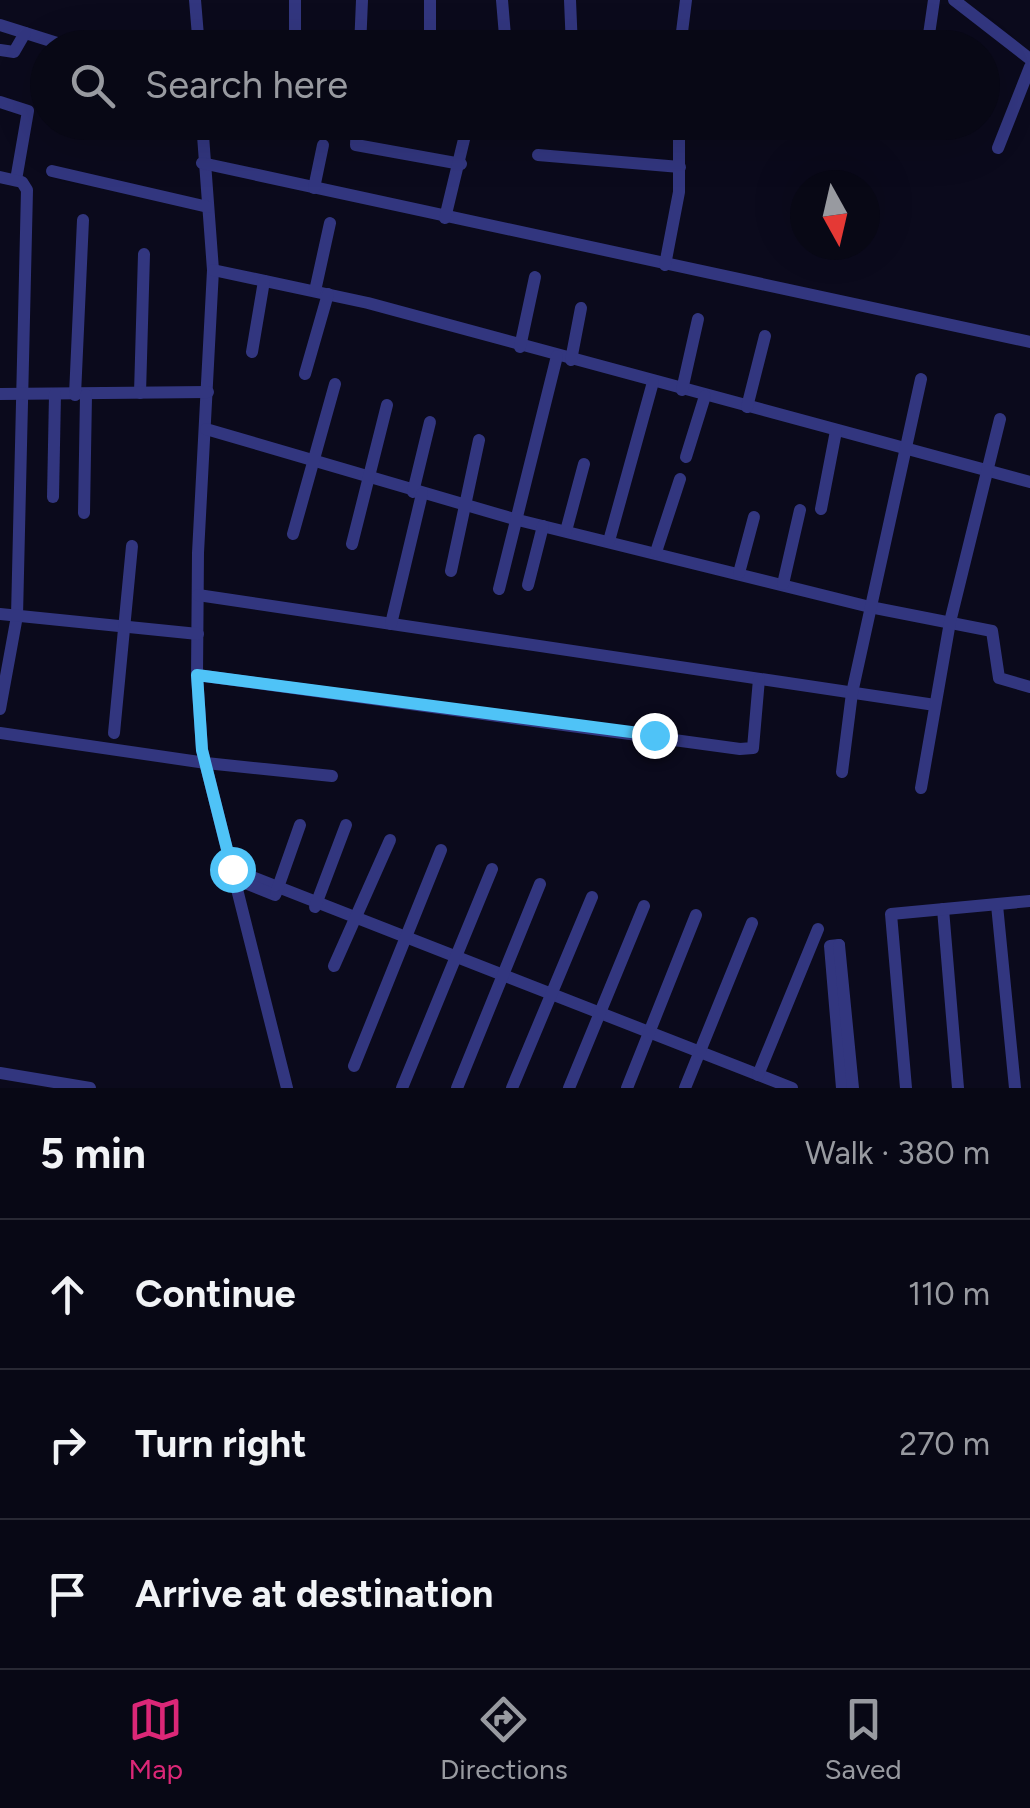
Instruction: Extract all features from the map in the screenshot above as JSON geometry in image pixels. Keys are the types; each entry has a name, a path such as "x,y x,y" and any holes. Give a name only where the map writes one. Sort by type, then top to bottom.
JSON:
{"street":[{"path":"195,0 198,30"},
{"path":"295,0 295,30"},
{"path":"361,30 362,0"},
{"path":"430,0 430,30"},
{"path":"502,0 504,30"},
{"path":"570,0 571,30"},
{"path":"676,0 686,0 682,30"},
{"path":"930,30 934,0"},
{"path":"954,0 993,30"},
{"path":"0,25 30,34"},
{"path":"0,50 14,52 24,32"},
{"path":"1000,35 1030,58"},
{"path":"998,148 1030,68"},
{"path":"0,102 28,111 16,180"},
{"path":"202,140 213,270 197,675 206,764 288,1088"},
{"path":"356,140 356,145 461,164"},
{"path":"446,218 465,140"},
{"path":"665,265 674,230 680,140"},
{"path":"314,188 323,145"},
{"path":"538,155 680,166"},
{"path":"202,163 1030,342"},
{"path":"52,172 208,206"},
{"path":"0,177 16,180 27,190 16,616 0,709"},
{"path":"83,220 80,395 84,513"},
{"path":"305,374 322,293 330,223"},
{"path":"140,394 144,254"},
{"path":"213,270 322,293 1030,482"},
{"path":"520,346 535,277"},
{"path":"252,352 264,281"},
{"path":"498,589 514,519 581,308"},
{"path":"682,390 698,319"},
{"path":"747,407 765,336"},
{"path":"842,772 852,693 921,379"},
{"path":"609,541 653,382"},
{"path":"294,534 335,384"},
{"path":"0,394 208,392"},
{"path":"53,498 55,394"},
{"path":"686,457 705,396"},
{"path":"352,544 387,404"},
{"path":"921,788 950,622 1000,419"},
{"path":"391,624 430,422"},
{"path":"206,429 514,519 870,607 992,631 999,678 1030,687"},
{"path":"820,509 836,431"},
{"path":"451,571 479,440"},
{"path":"566,531 584,464"},
{"path":"656,552 680,479"},
{"path":"784,584 800,510"},
{"path":"739,573 754,517"},
{"path":"528,585 543,526"},
{"path":"114,733 132,546"},
{"path":"198,595 935,706"},
{"path":"0,614 198,634"},
{"path":"197,675 740,749 753,748 759,679"},
{"path":"0,734 206,764 332,776"},
{"path":"277,891 300,825"},
{"path":"316,906 346,825"},
{"path":"334,966 390,840"},
{"path":"354,1066 441,850"},
{"path":"402,1088 492,868"},
{"path":"234,874 599,1016 771,1088"},
{"path":"458,1088 540,884"},
{"path":"512,1088 592,896"},
{"path":"906,1088 891,914 1030,902"},
{"path":"997,904 1015,1088"},
{"path":"569,1088 644,906"},
{"path":"943,910 958,1088"},
{"path":"627,1088 696,915"},
{"path":"685,1088 752,924"},
{"path":"754,1081 818,929"},
{"path":"842,1088 830,946 839,945 853,1088"},
{"path":"0,1073 50,1085 90,1088"},
{"path":"754,1081 792,1088"}],"route":[{"path":"232,869 202,750 197,675 654,735"}]}
